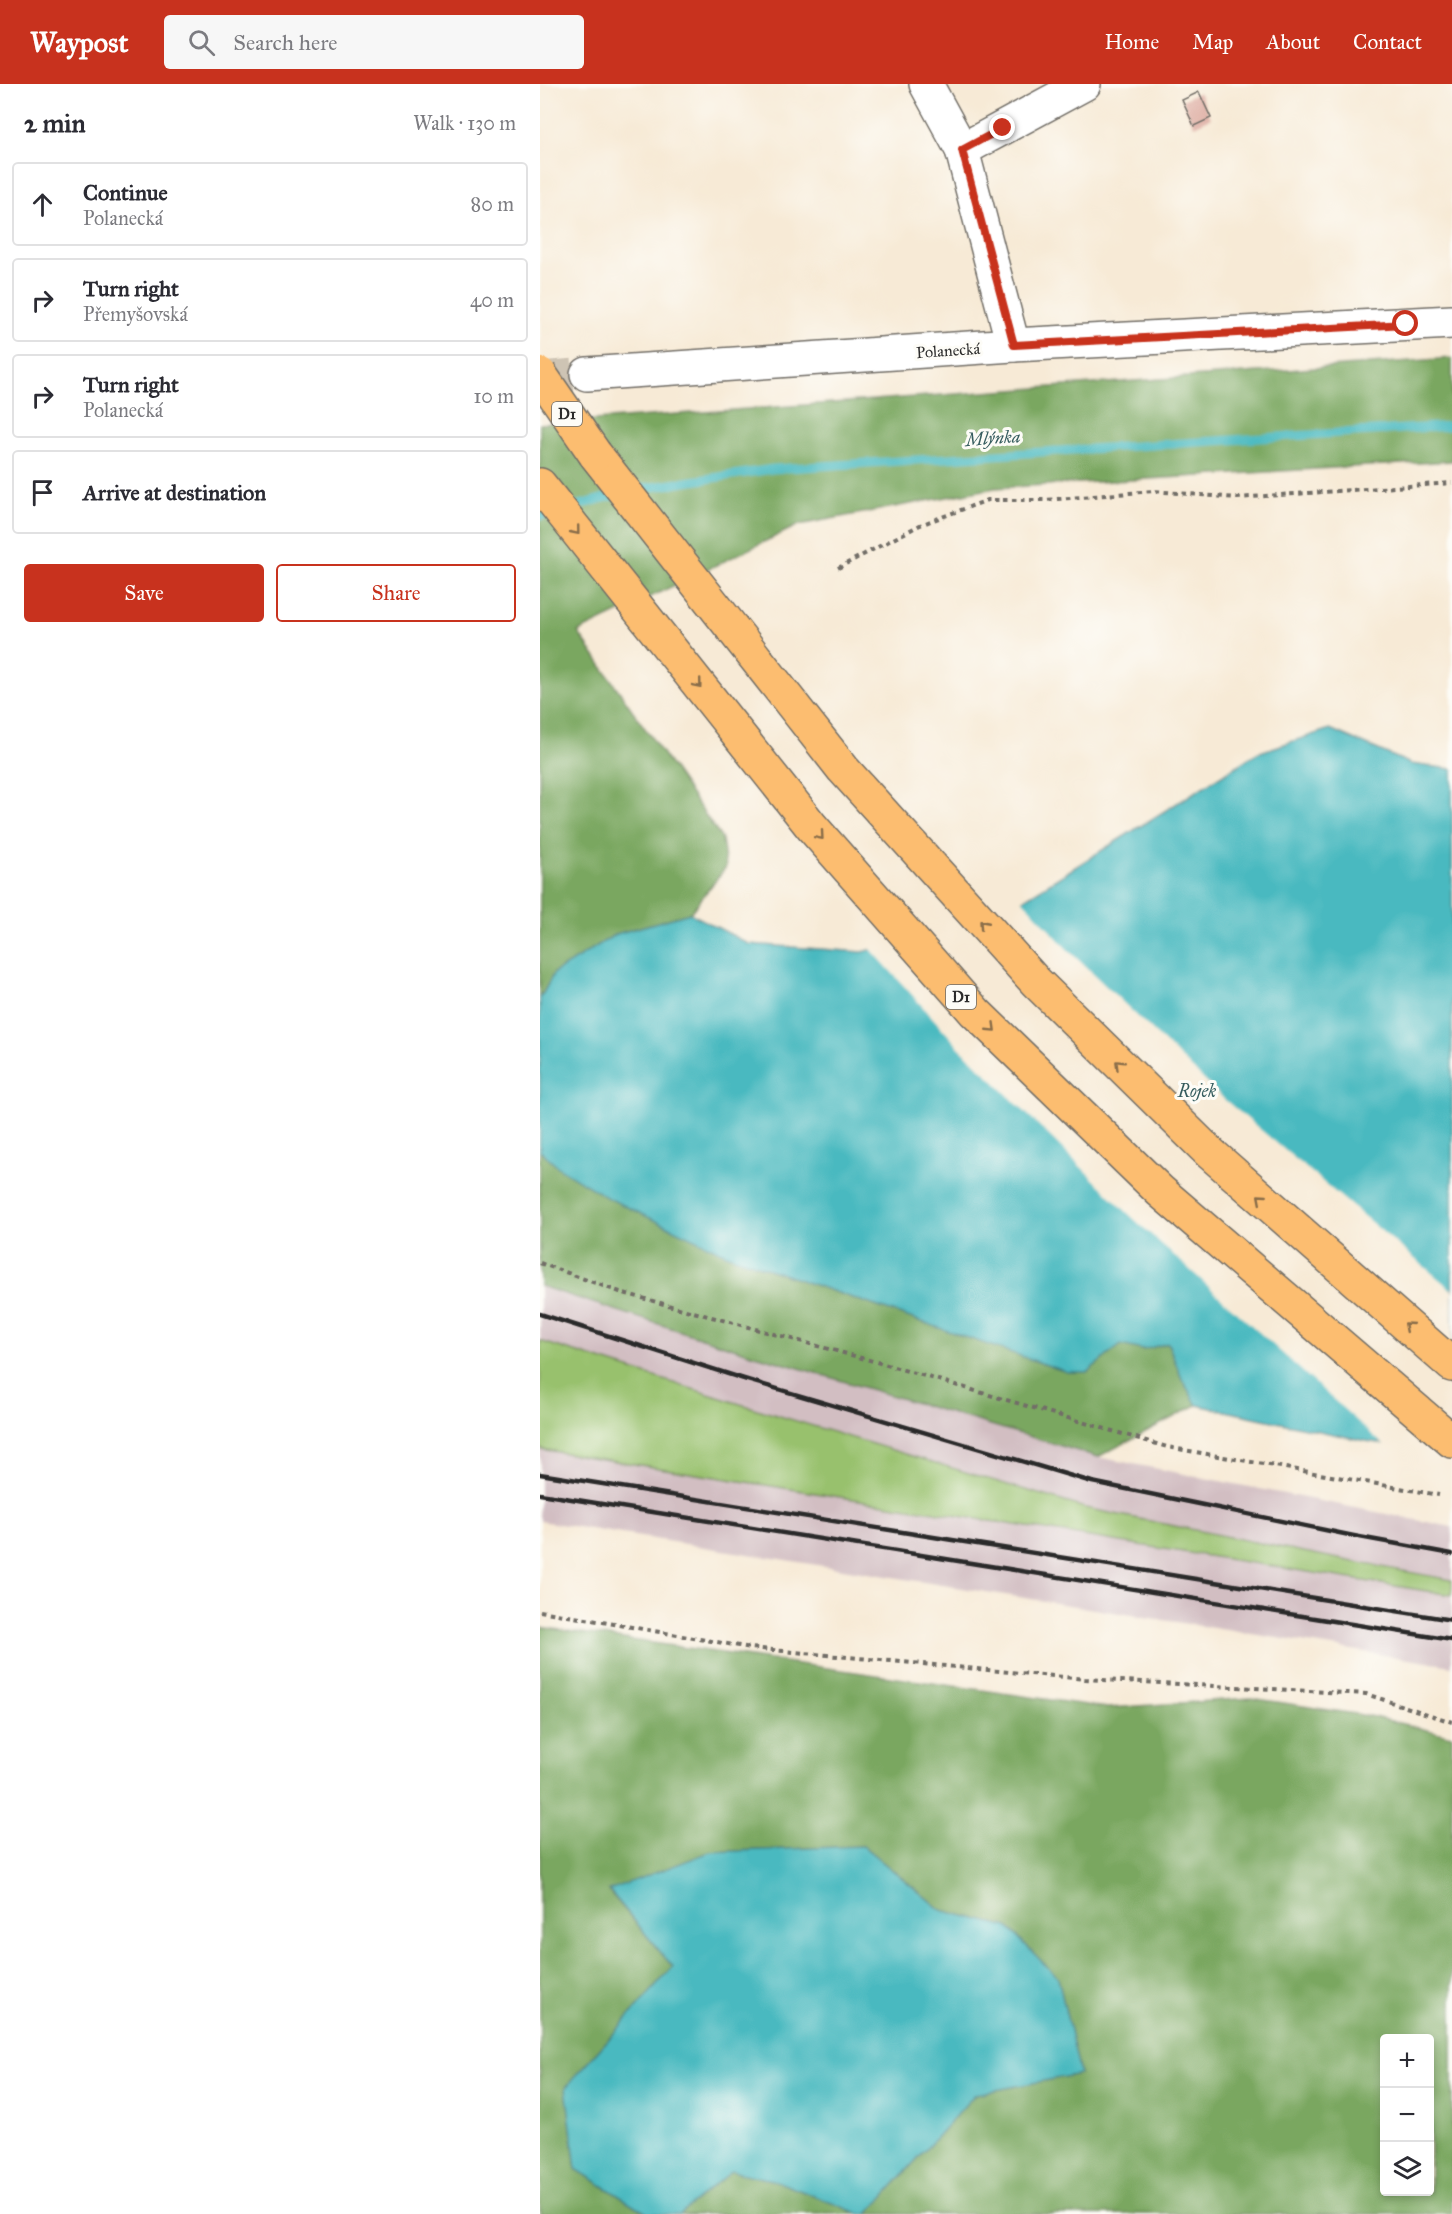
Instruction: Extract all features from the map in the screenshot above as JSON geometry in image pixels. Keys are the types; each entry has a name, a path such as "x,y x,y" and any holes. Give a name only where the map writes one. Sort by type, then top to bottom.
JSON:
{"highway":[{"name":"D1","path":"540,374 595,454 843,769 1036,982 1209,1152 1452,1365"},
{"name":"D1","path":"540,485 812,827 975,1012 1160,1191 1452,1441"}],"street":[{"path":"926,84 962,150 1014,345"},
{"path":"962,150 1084,84"},
{"name":"Polanecká","path":"587,374 1014,345 1452,322"}],"path":[{"path":"838,568 920,525 988,500 1045,500 1154,491 1237,498 1452,483"},
{"path":"540,1263 620,1292 880,1363 1167,1447 1439,1495"},
{"path":"540,1611 751,1648 1085,1679 1366,1694 1452,1722"}],"shaded area":[{"path":"540,1286 752,1354 1098,1457 1452,1527 1452,1580 1085,1508 540,1341"},
{"path":"540,1449 1452,1595 1452,1666 540,1521"}],"green space":[{"path":"1452,358 1452,461 995,488 799,525 578,632 722,839 726,867 690,913 616,934 554,973 540,998 540,424"},
{"path":"540,1151 559,1168 728,1255 1067,1372 1087,1372 1121,1345 1143,1350 1168,1343 1182,1379 1197,1405 1098,1457 752,1354 540,1286"},
{"path":"540,1341 1085,1508 1452,1580 1452,1595 540,1449"},
{"path":"540,1627 1108,1708 1251,1698 1375,1717 1452,1736 1452,2214 868,2214 975,2094 1080,2074 1058,1978 1008,1927 941,1910 863,1846 710,1852 609,1891 673,1967 566,2087 576,2169 648,2214 540,2214"},
{"path":"731,2171 776,2181 860,2214 679,2214"}],"water":[{"name":"Rojek","path":"1330,729 1411,764 1452,769 1452,1456 1366,1441 1197,1405 1182,1379 1168,1343 1143,1350 1121,1345 1087,1372 1067,1372 728,1255 606,1197 559,1168 540,1151 540,999 554,973 616,934 690,913 749,944 863,952 1018,903 1257,753"},
{"path":"863,1846 941,1910 1008,1927 1058,1978 1080,2074 975,2094 868,2214 860,2214 776,2181 731,2171 679,2214 648,2214 576,2169 566,2087 673,1967 609,1890 710,1852"}],"pier":[{"path":"1020,897 1067,949 1225,1100 1452,1290 1452,1459 1387,1448 1134,1219 959,1047 869,947"}],"building":[{"path":"1199,92 1211,118 1194,126 1182,100"}],"waterway":[{"name":"Mlýnka","path":"632,490 773,469 1452,426"},
{"name":"Mlýnka","path":"540,516 619,494"}],"tunnel":[{"path":"540,378 587,374"}],"railway":[{"path":"540,1314 744,1379 1092,1482 1452,1554"},
{"path":"540,1474 1452,1620"},
{"path":"540,1494 1452,1640"}],"route":[{"path":"1003,128 962,150 1014,345 1406,324"}]}
